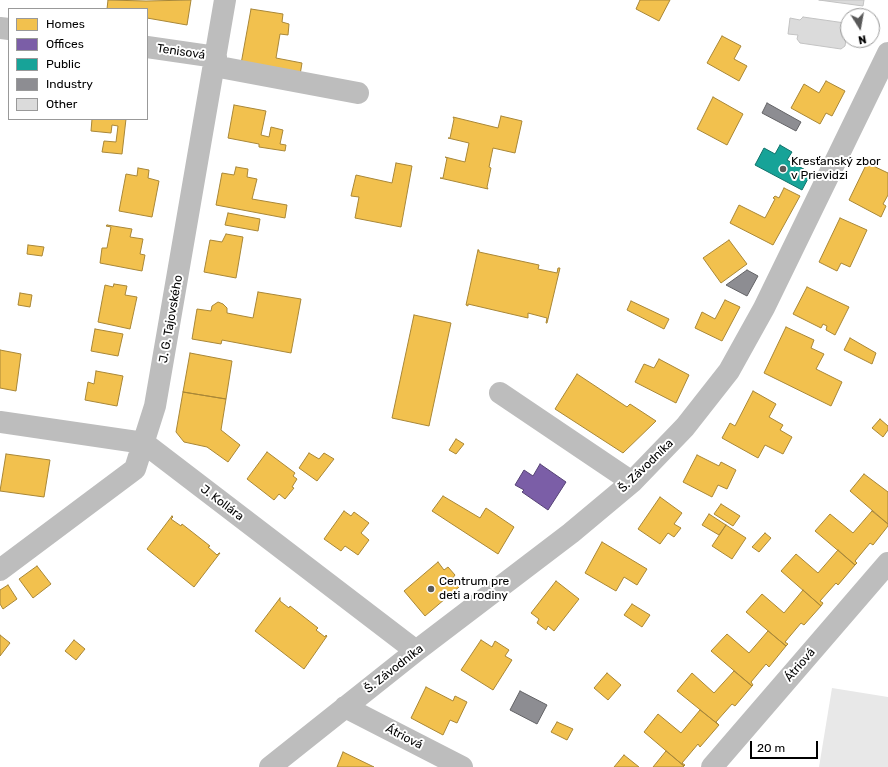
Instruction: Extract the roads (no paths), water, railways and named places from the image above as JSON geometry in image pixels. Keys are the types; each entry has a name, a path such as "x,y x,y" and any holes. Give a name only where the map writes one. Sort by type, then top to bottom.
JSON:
{"street":[{"name":"J. G. Tajovského","path":"0,570 135,469 156,406 225,0"},
{"name":"Tenisová","path":"148,48 215,61 358,93"},
{"name":"Š. Závodníka","path":"270,767 345,706 572,533 632,482 686,428 729,371 764,308 888,53"},
{"path":"500,393 632,482"},
{"name":"J. Kollára","path":"0,422 144,443 416,651"},
{"name":"Átriová","path":"712,767 888,563"},
{"name":"Átriová","path":"345,706 462,767"}],"place":[{"name":"Kresťanský zbor v Prievidzi","path":"783,169"},
{"name":"Centrum pre deti a rodiny","path":"431,589"}]}
